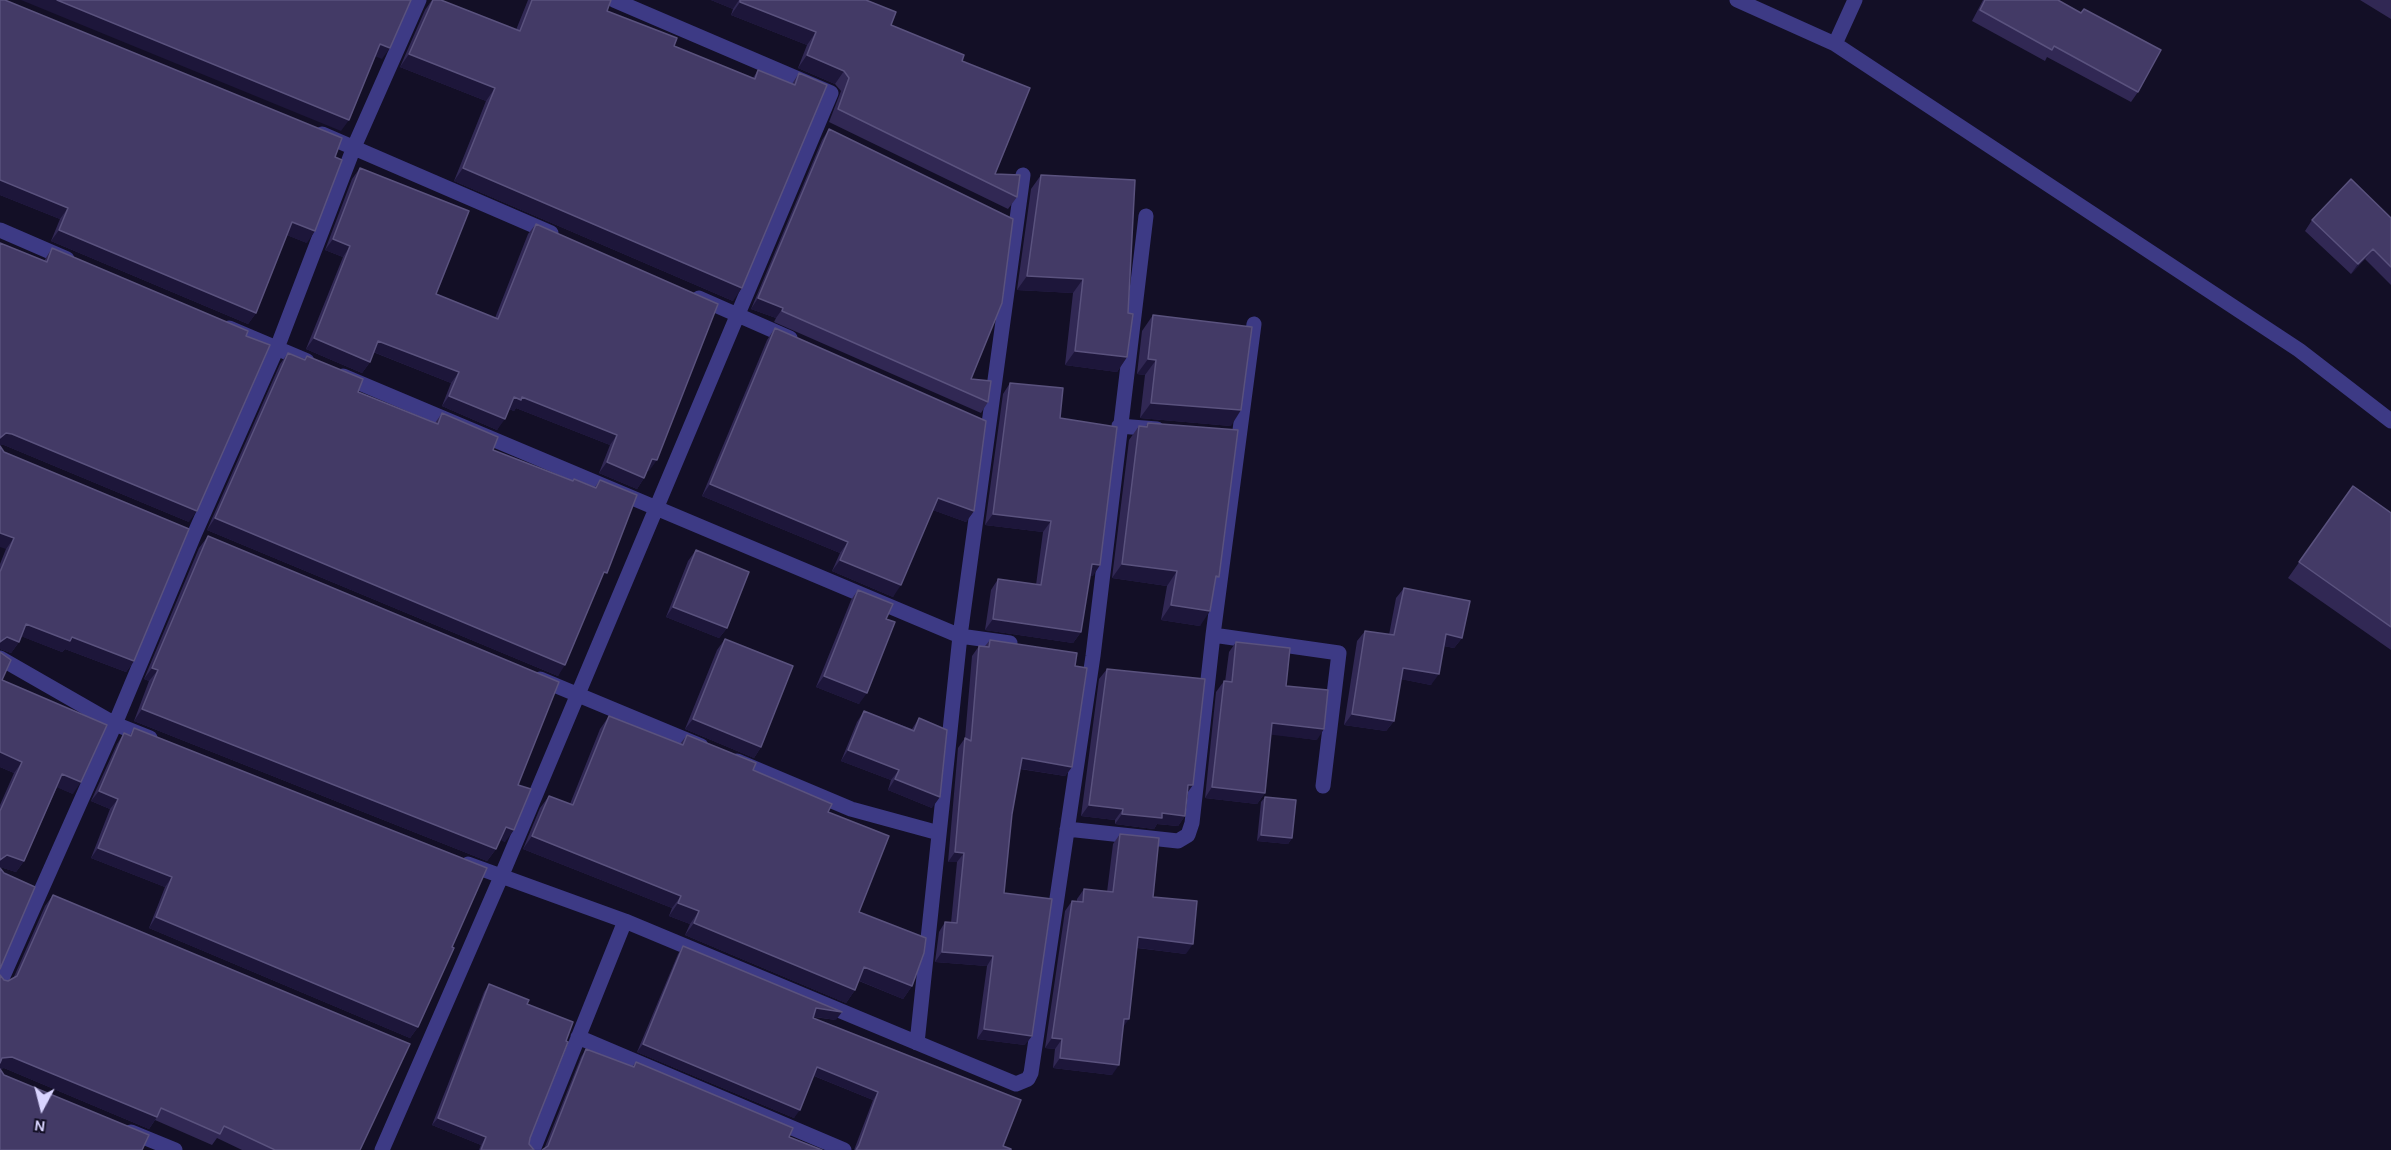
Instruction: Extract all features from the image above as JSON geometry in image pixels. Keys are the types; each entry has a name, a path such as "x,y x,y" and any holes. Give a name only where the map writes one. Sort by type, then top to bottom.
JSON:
{"street":[{"path":"0,983 115,724 194,535 277,348 354,147 419,0"},
{"path":"382,1150 417,1052 501,877 737,315 822,130 831,93 614,0"},
{"path":"1737,0 1835,44 2299,350 2391,421"},
{"path":"1835,44 1855,0"},
{"path":"310,129 562,238"},
{"path":"917,1043 982,424 1011,221 1023,175"},
{"path":"457,860 626,921 1016,1084 1028,1079 1031,1073 1067,829 1087,655 1146,216"},
{"path":"0,230 85,266"},
{"path":"682,291 802,344"},
{"path":"213,321 960,636 1026,646"},
{"path":"1067,829 1178,841 1188,834 1192,823 1213,635 1232,436 1254,324"},
{"path":"1119,426 1178,431"},
{"path":"1213,635 1339,653 1323,786"},
{"path":"0,658 115,724 159,741"},
{"path":"522,671 851,809 939,833"},
{"path":"533,1150 626,921"},
{"path":"578,1037 843,1150"},
{"path":"120,1127 175,1150"}],"building":[{"path":"0,0 5,0 342,138 335,157 342,160 315,231 292,222 256,313 59,230 68,208 0,180"},
{"path":"57,0 411,0 390,48 380,44 349,120"},
{"path":"433,0 441,0 520,31 532,0 611,0 607,11 677,38 674,46 755,79 758,70 795,85 799,73 827,85 742,288 463,168 495,88 409,54"},
{"path":"740,0 866,0 896,12 891,25 964,55 962,61 1030,88 995,174 1020,175 1017,197 838,109 849,78 844,71 807,55 816,32 740,2"},
{"path":"1985,0 2058,0 2081,13 2084,9 2161,50 2138,92 2054,46 2052,50 1980,10"},
{"path":"829,129 1013,219 1002,303 971,379 991,381 988,402 782,311 783,308 758,298"},
{"path":"360,168 469,211 436,294 498,319 536,224 718,304 657,460 652,459 644,478 607,462 617,435 522,397 521,400 514,397 505,419 449,396 459,372 378,341 370,362 314,338 350,246 333,239"},
{"path":"1041,175 1135,180 1128,313 1133,314 1127,357 1075,351 1083,279 1027,276"},
{"path":"2351,179 2391,218 2391,267 2373,249 2358,264 2312,220"},
{"path":"0,243 47,262 52,248 248,331 246,336 270,345 197,511 12,434 6,433 0,438"},
{"path":"1153,315 1252,327 1241,410 1151,403 1156,360 1148,359"},
{"path":"775,328 986,421 974,511 938,498 901,585 840,560 848,542 710,484"},
{"path":"288,353 305,360 307,356 363,379 358,392 430,421 438,424 442,413 498,437 493,450 573,481 574,479 596,488 600,480 637,495 607,573 604,572 565,665 215,518"},
{"path":"1010,383 1063,388 1060,418 1117,427 1100,565 1092,564 1081,632 993,619 998,579 1041,585 1051,521 993,514"},
{"path":"1148,423 1238,430 1219,577 1216,576 1210,611 1171,605 1177,571 1122,564 1139,426 1147,427"},
{"path":"0,446 4,452 189,529 134,661 72,637 70,641 26,624 19,642 7,637 0,642 0,572 14,538 0,533"},
{"path":"2353,486 2391,513 2391,627 2299,562"},
{"path":"208,536 559,682 518,785 531,789 514,830 506,827 496,849 142,709 158,670 152,668"},
{"path":"696,550 749,572 727,628 673,607"},
{"path":"1404,588 1470,601 1462,638 1446,634 1439,674 1403,668 1394,721 1352,714 1365,631 1394,635"},
{"path":"858,590 893,604 886,619 895,622 867,693 824,676"},
{"path":"725,639 793,666 761,747 693,719"},
{"path":"990,640 1077,653 1075,666 1087,668 1072,767 1022,758 1012,814 1004,893 1052,899 1032,1036 984,1029 993,956 942,952 945,922 957,923 964,853 955,852 965,738 971,741 979,646 989,647"},
{"path":"1236,642 1290,648 1286,686 1328,690 1324,729 1272,723 1265,793 1212,787 1224,681 1232,682"},
{"path":"0,652 11,660 2,680 107,725 81,782 62,774 24,861 7,855 0,860 0,811 22,762 0,752"},
{"path":"1107,669 1205,679 1193,785 1188,785 1185,816 1162,813 1162,818 1122,814 1123,809 1089,805"},
{"path":"864,711 914,731 919,718 947,730 940,797 895,779 899,770 848,750"},
{"path":"609,716 683,745 687,735 756,763 753,770 832,804 828,812 889,836 859,912 926,938 924,953 912,986 864,967 855,990 694,923 699,911 678,903 681,896 532,836 549,796 573,805"},
{"path":"134,728 487,868 418,1027 156,917 172,877 98,848 118,799 99,791 124,733 131,736"},
{"path":"1265,797 1296,800 1292,838 1261,835"},
{"path":"1120,834 1159,838 1153,897 1197,901 1193,944 1138,937 1129,1019 1124,1019 1119,1065 1060,1058 1062,1039 1052,1038 1072,901 1083,902 1084,889 1113,892"},
{"path":"0,868 4,873 35,887 0,969"},
{"path":"53,895 410,1044 360,1150 275,1150 224,1126 220,1134 161,1108 157,1117 12,1057 2,1058 0,1063 0,975 8,981 17,976"},
{"path":"683,946 842,1012 816,1008 813,1018 1021,1100 1003,1146 1011,1150 856,1150 878,1092 817,1067 800,1110 643,1044"},
{"path":"489,984 529,1000 527,1004 573,1022 566,1041 568,1042 530,1138 529,1144 534,1150 481,1150 486,1137 438,1118"},
{"path":"586,1049 634,1067 636,1062 793,1128 789,1137 822,1150 542,1150 548,1146"},
{"path":"0,1069 4,1075 149,1135 142,1150 0,1150"}]}
